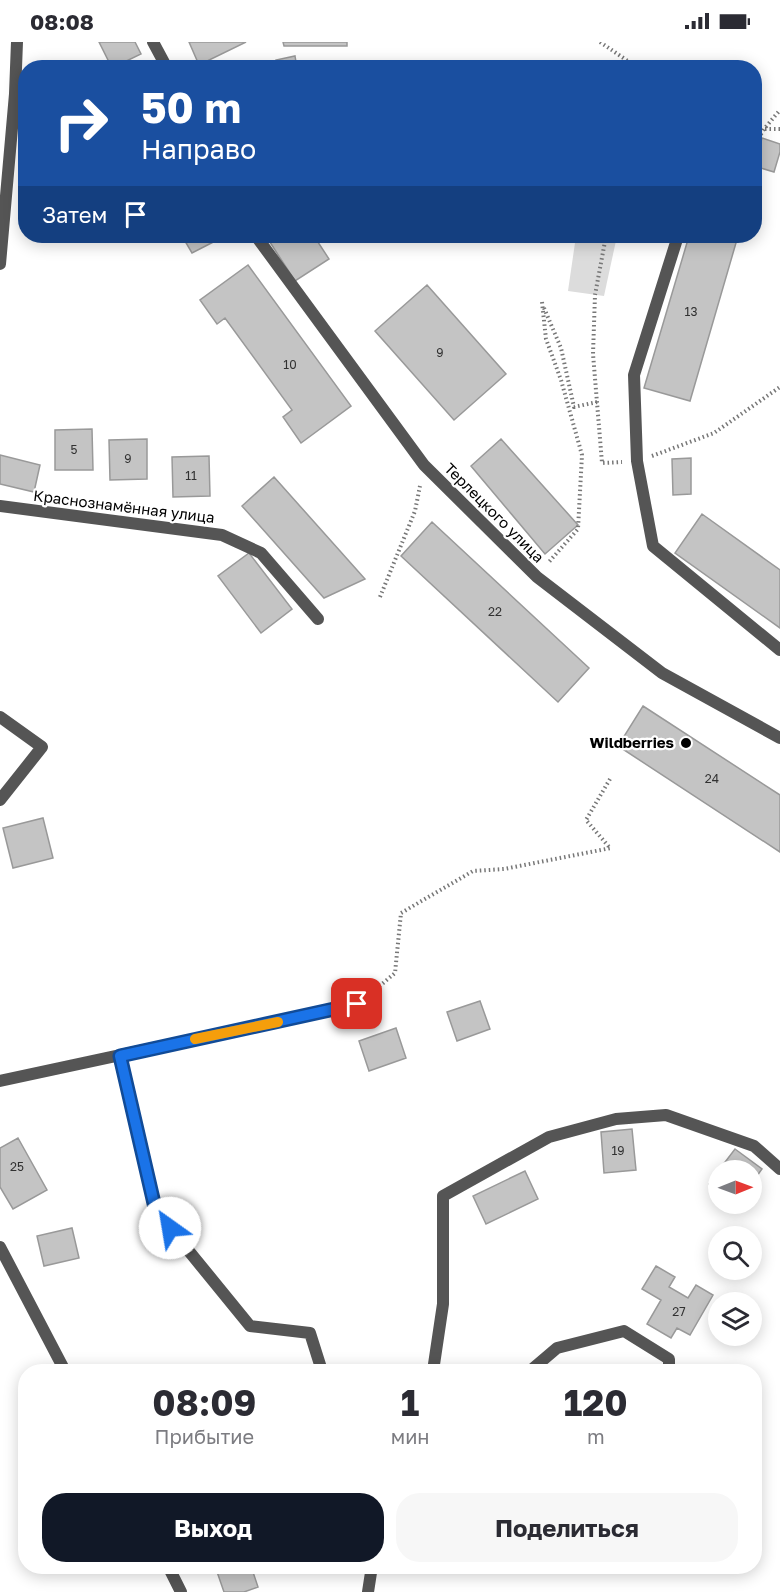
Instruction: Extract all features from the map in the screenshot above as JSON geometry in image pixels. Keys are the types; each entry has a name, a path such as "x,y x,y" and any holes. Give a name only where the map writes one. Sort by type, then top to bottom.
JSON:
{"street":[{"path":"0,264 15,94 16,42"},
{"path":"153,42 163,60"},
{"name":"Терлецкого улица","path":"261,243 424,465 537,577 662,673 780,738"},
{"path":"676,243 634,375 638,461 652,546 780,650"},
{"name":"Краснознамённая улица","path":"0,506 222,535 261,553 318,619"},
{"path":"0,717 42,747 0,800"},
{"path":"0,1081 357,1004"},
{"path":"120,1056 156,1212 250,1326 310,1333 320,1364"},
{"path":"434,1364 443,1304 443,1196 549,1137 616,1119 666,1115 754,1146 780,1169"},
{"path":"0,1247 61,1364"},
{"path":"538,1364 557,1348 624,1331 669,1359 669,1364"},
{"path":"172,1574 181,1592"},
{"path":"369,1588 375,1574"}],"path":[{"path":"600,42 626,60"},
{"path":"762,132 780,110"},
{"path":"764,129 780,129"},
{"path":"605,243 596,295 593,354 602,463 638,461 714,433 780,387"},
{"path":"537,577 578,529 582,454 561,380 546,339 542,302 561,348 573,407 597,402"},
{"path":"380,597 416,511"},
{"path":"357,1004 395,973 401,913 473,871 504,869 611,848 585,820 610,779"}],"shaded area":[{"path":"575,243 615,243 604,296 568,291"}],"building":[{"path":"99,42 135,42 141,54 129,60 108,60"},
{"path":"189,42 246,42 209,60 197,60"},
{"path":"283,42 347,42 347,46 284,46"},
{"path":"295,56 296,60 276,60"},
{"path":"762,138 780,144 774,172 762,168"},
{"path":"186,243 211,243 192,253"},
{"path":"271,243 319,243 329,259 295,281"},
{"path":"687,243 736,243 690,401 644,388"},
{"path":"248,265 351,406 301,443 283,417 292,410 225,318 217,324 200,300"},
{"path":"427,285 506,374 454,420 375,331"},
{"path":"92,429 93,470 55,470 55,430"},
{"path":"147,439 147,479 110,480 109,440"},
{"path":"501,439 578,525 545,554 471,466"},
{"path":"0,455 40,465 34,492 0,484"},
{"path":"209,456 210,496 173,497 172,457"},
{"path":"691,458 691,494 673,495 672,459"},
{"path":"274,477 365,579 324,598 242,506"},
{"path":"702,514 780,570 780,628 675,553"},
{"path":"432,522 589,668 558,702 401,556"},
{"path":"249,553 292,609 261,633 218,576"},
{"path":"643,706 780,795 780,852 618,746"},
{"path":"43,818 53,858 13,868 3,828"},
{"path":"480,1001 490,1029 457,1041 447,1012"},
{"path":"396,1028 406,1058 369,1071 359,1041"},
{"path":"632,1129 636,1170 604,1173 601,1132"},
{"path":"18,1138 47,1190 13,1209 0,1187 0,1148"},
{"path":"735,1149 750,1160 727,1160"},
{"path":"525,1171 538,1199 486,1224 473,1196"},
{"path":"72,1228 79,1258 44,1266 37,1236"},
{"path":"656,1266 675,1277 669,1287 688,1298 696,1285 708,1292 708,1304 690,1335 677,1328 671,1338 647,1324 661,1300 642,1289"},
{"path":"218,1574 254,1574 258,1587 244,1592 224,1592"}],"slow traffic":[{"path":"195,1039 278,1022"}],"place":[{"name":"Wildberries","path":"686,743"}],"route":[{"path":"170,1228 156,1212 120,1056 357,1004"}]}
